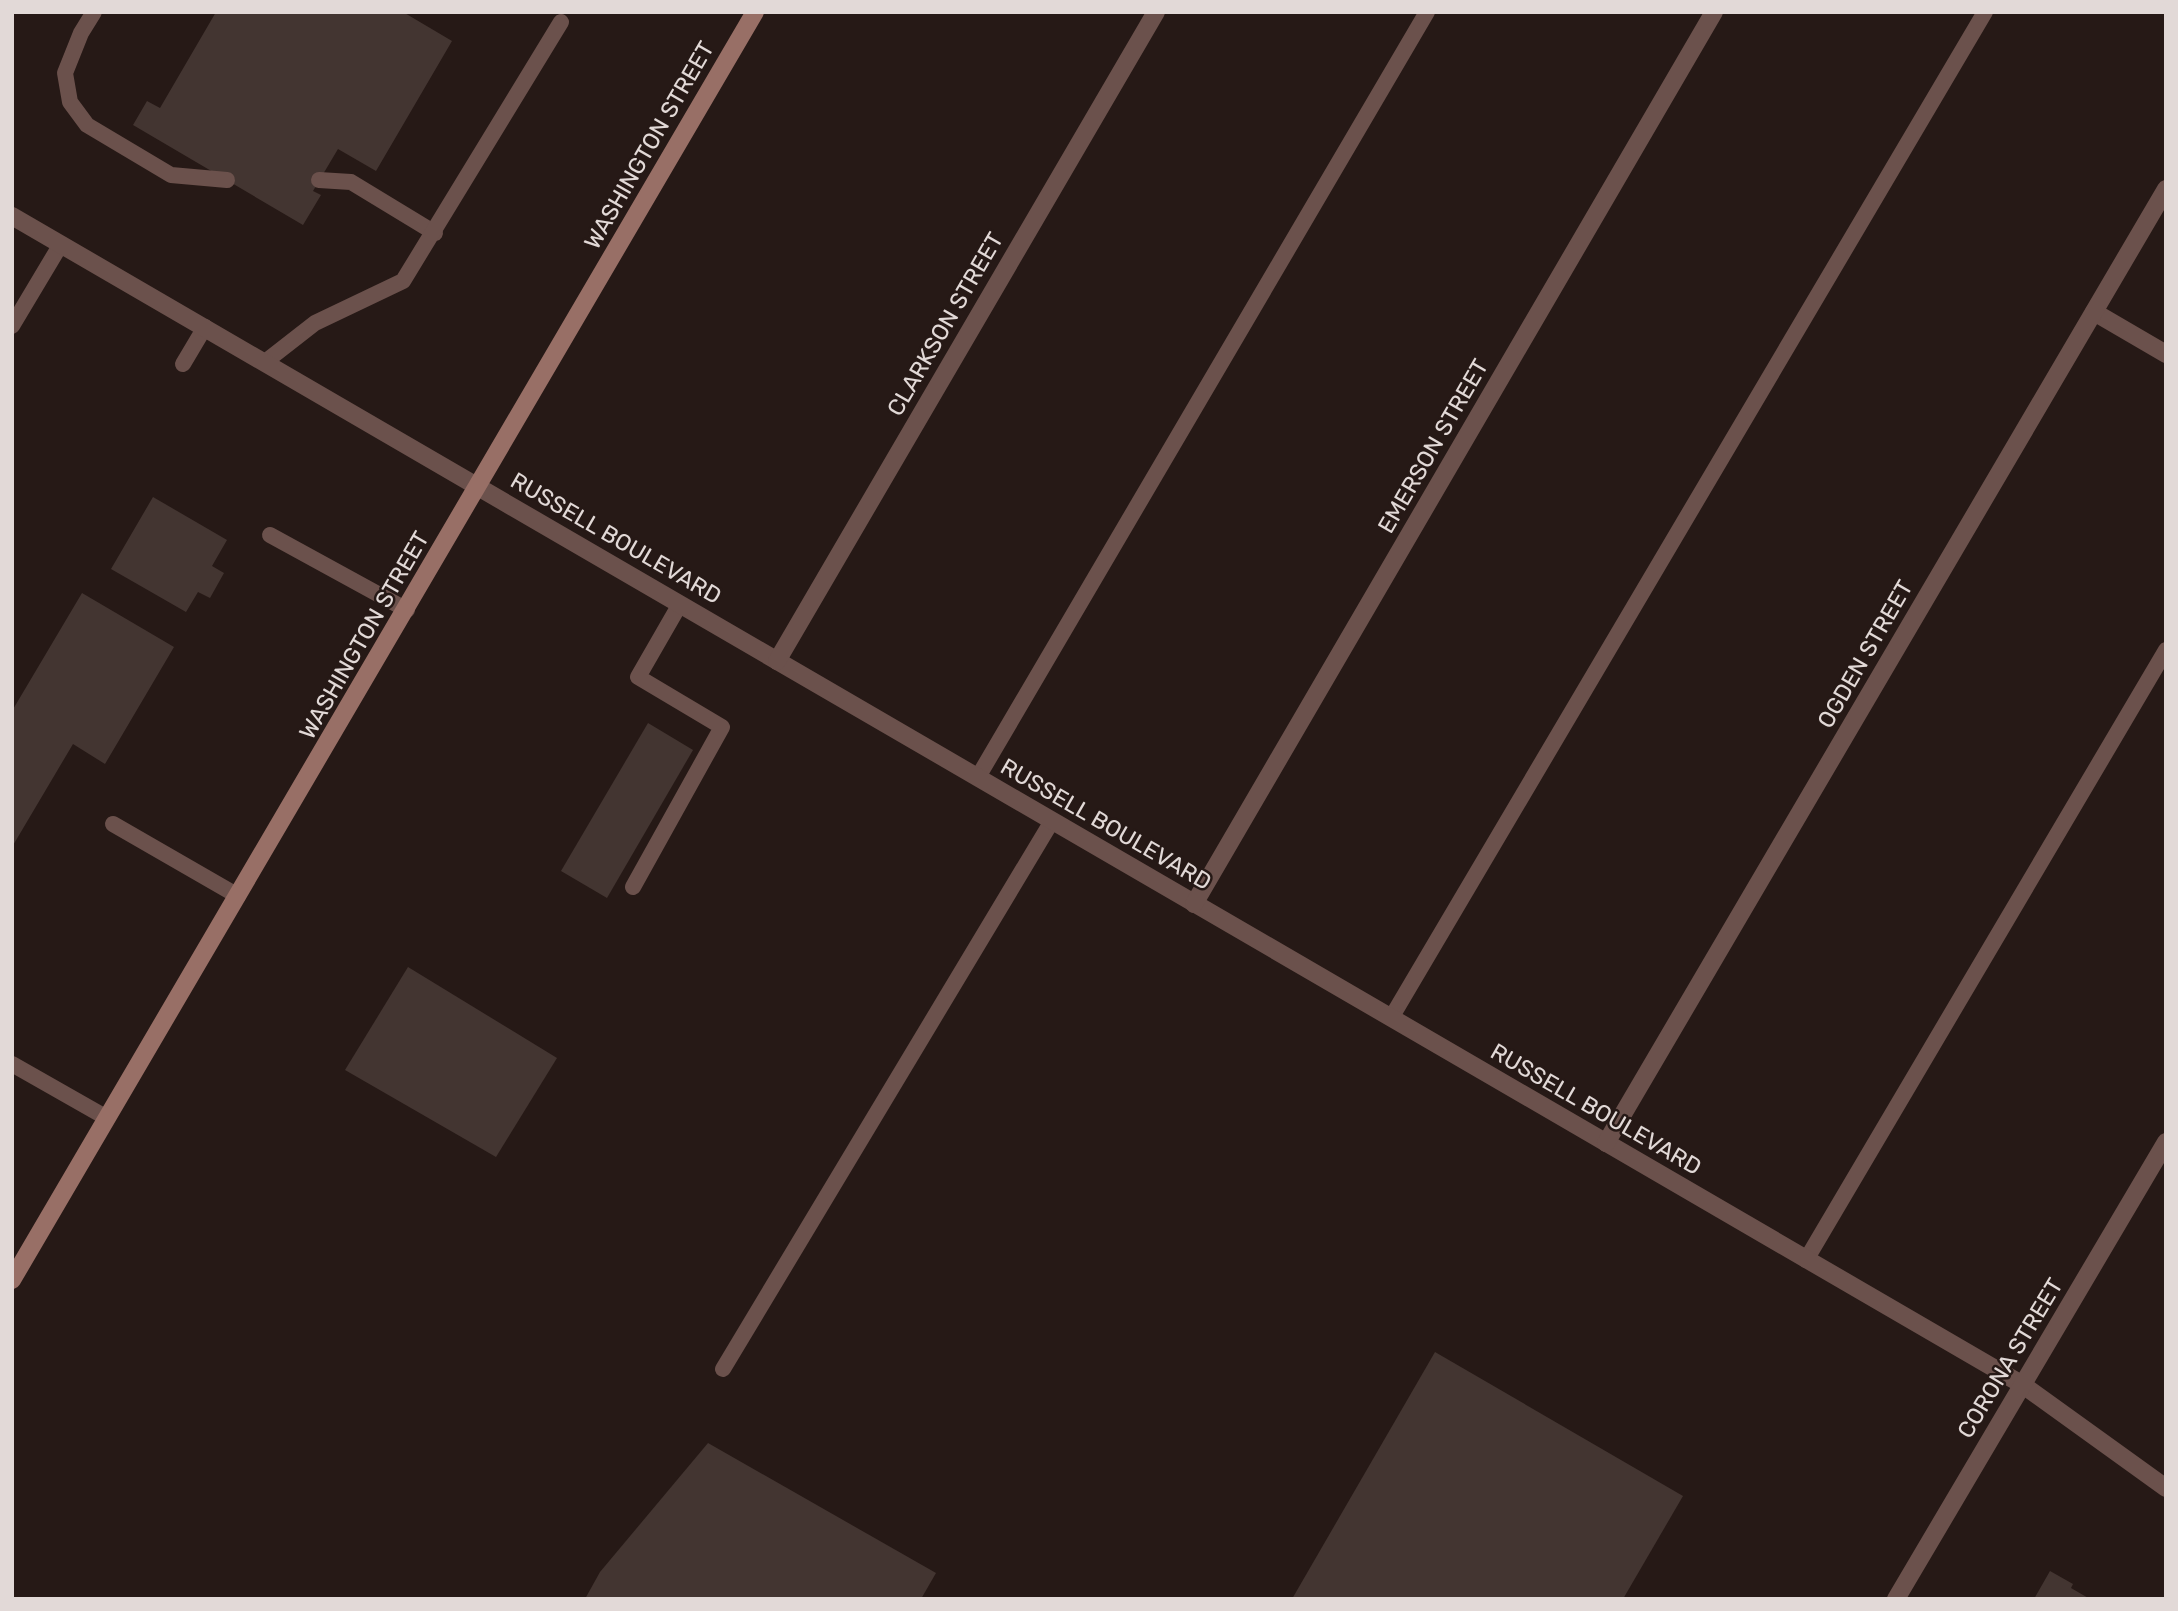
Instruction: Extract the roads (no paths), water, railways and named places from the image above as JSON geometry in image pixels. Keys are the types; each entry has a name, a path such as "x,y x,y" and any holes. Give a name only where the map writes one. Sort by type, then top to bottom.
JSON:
{"main road":[{"name":"WASHINGTON STREET","path":"12,1280 407,610 754,12"}],"street":[{"name":"CLARKSON STREET","path":"777,661 1156,12"},
{"name":"EMERSON STREET","path":"1194,904 1714,12"},
{"name":"OGDEN STREET","path":"1606,1143 2166,189"},
{"name":"RUSSELL BOULEVARD","path":"12,216 2023,1385 2166,1488"},
{"path":"2094,312 2166,354"},
{"name":"CORONA STREET","path":"1896,1599 2023,1385 2161,1163 2166,1142"}],"lane":[{"path":"94,12 81,33 65,73 70,102 87,125 171,175 227,180"},
{"path":"978,778 1427,12"},
{"path":"1391,1018 1985,12"},
{"path":"265,362 315,323 403,281 435,233 561,22"},
{"path":"319,180 351,182 435,233"},
{"path":"12,326 61,244"},
{"path":"183,364 205,327"},
{"path":"270,535 407,610"},
{"path":"632,887 722,727 638,677 680,604"},
{"path":"1807,1260 2166,650"},
{"path":"723,1368 1052,821"},
{"path":"113,824 238,896"},
{"path":"12,1064 107,1118"}]}
